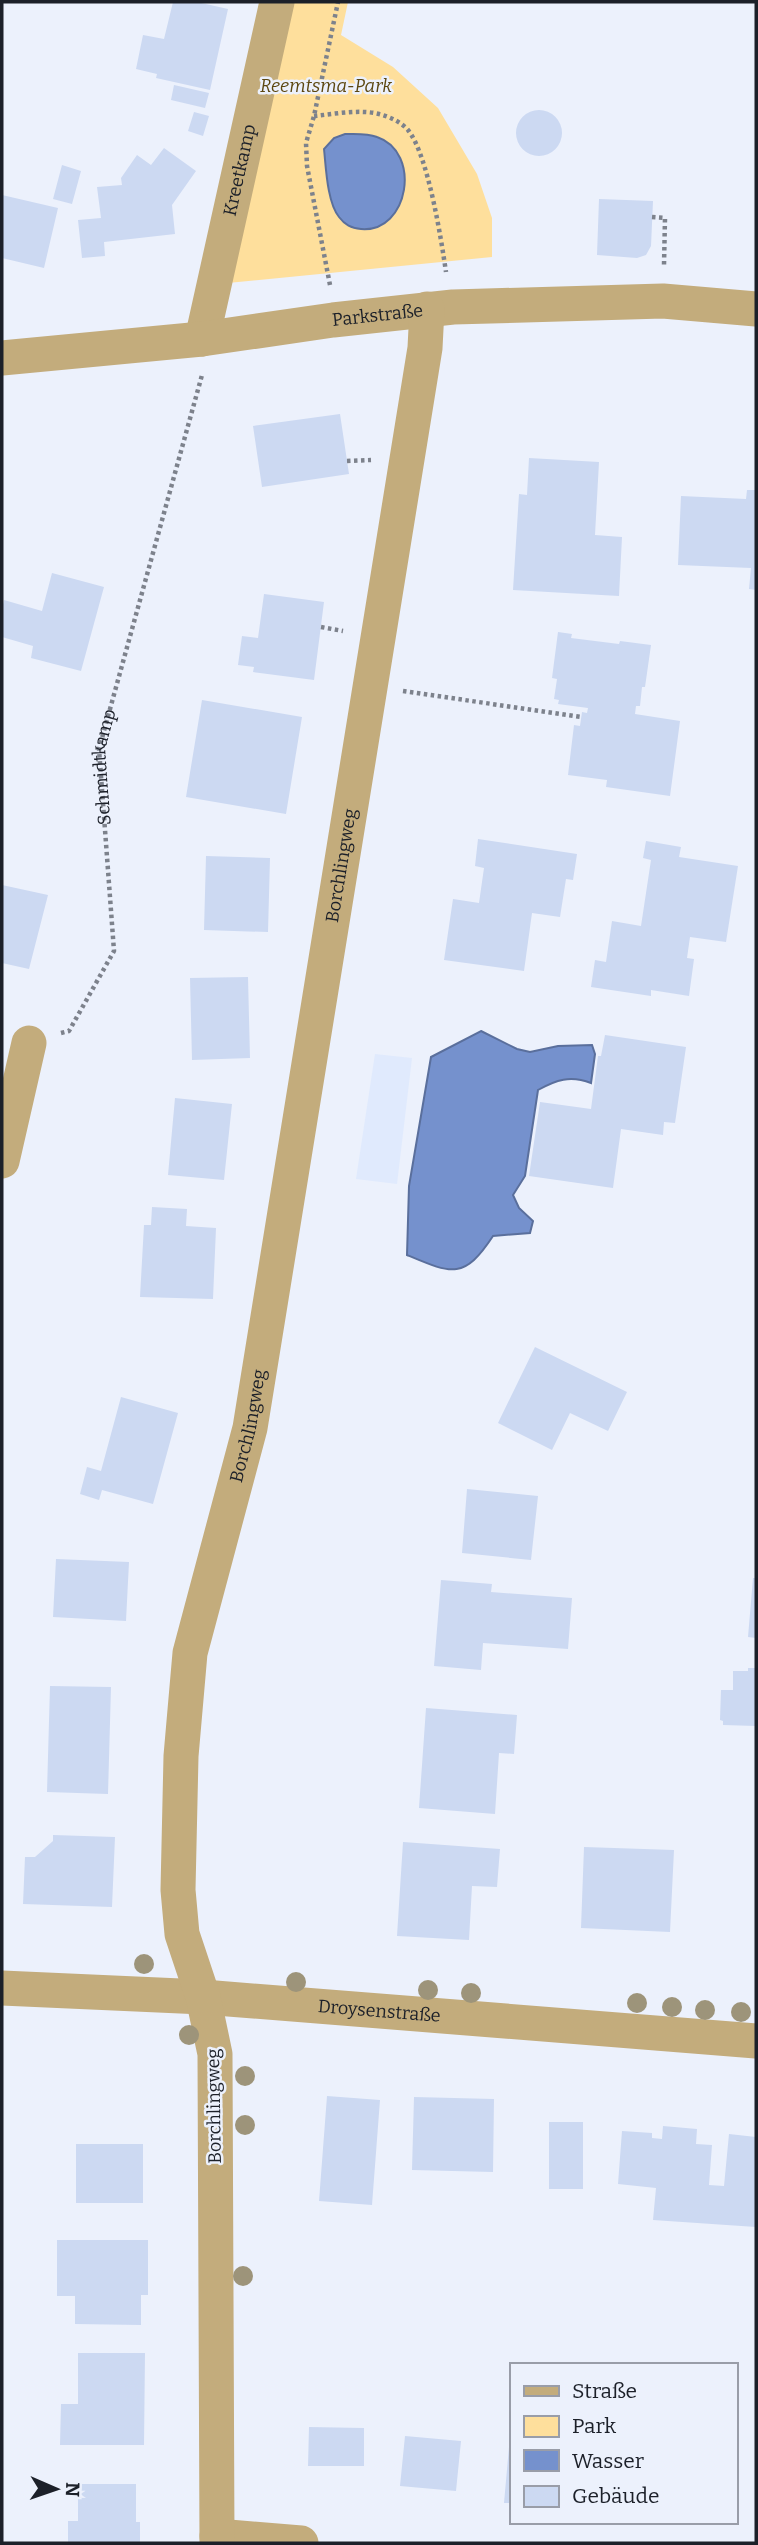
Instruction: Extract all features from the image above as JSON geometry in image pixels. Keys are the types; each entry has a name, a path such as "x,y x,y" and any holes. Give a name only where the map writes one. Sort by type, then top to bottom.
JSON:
{"street":[{"name":"Kreetkamp","path":"202,339 276,2"},
{"name":"Parkstraße","path":"2,358 202,339 440,308 663,301 756,309"},
{"name":"Borchlingweg","path":"217,2539 215,2054 204,1997 181,1934 178,1890 181,1756 190,1653 250,1428 425,348 440,308"},
{"path":"2,1161 29,1042"},
{"name":"Droysenstraße","path":"2,1988 204,1997 756,2041"},
{"path":"217,2539 301,2543"}],"path":[{"path":"333,320 330,280 307,166 306,142 338,2"},
{"path":"314,116 379,114 398,121 406,128 424,166 440,308"},
{"path":"652,217 664,218 663,301"},
{"name":"Schmidtkamp","path":"29,1042 69,1031 114,951 99,749 203,371 202,339"},
{"path":"371,687 581,717"}],"shaded area":[{"path":"375,1054 412,1058 397,1184 356,1179"}],"green space":[{"name":"Reemtsma-Park","path":"292,2 348,2 341,35 393,67 438,108 477,174 492,218 492,257 228,283","holes":["401,160 405,177 337,215 327,180"]}],"water":[{"path":"345,134 377,137 391,145 400,158 404,190 399,206 390,218 377,227 361,229 349,226 339,217 332,203 324,149 334,138"},
{"path":"481,1031 517,1049 530,1052 558,1046 592,1045 595,1054 591,1083 576,1079 563,1080 538,1090 525,1176 513,1195 519,1208 533,1221 530,1233 493,1236 474,1260 456,1269 446,1269 407,1255 409,1186 431,1057"}],"building":[{"path":"173,2 197,2 228,9 210,90 156,78 157,74 136,69 143,35 164,39"},
{"path":"174,85 209,93 205,108 171,100"},
{"path":"539,110 548,111 555,117 561,124 561,142 555,149 548,155 539,156 530,155 523,149 517,142 516,133 517,124 523,117 530,111"},
{"path":"194,112 209,116 203,136 188,131"},
{"path":"164,148 196,171 172,205 175,234 104,242 105,256 82,258 78,220 101,218 97,187 122,185 121,178 137,155 151,165"},
{"path":"62,165 81,171 72,204 53,199"},
{"path":"2,195 58,208 44,268 2,258"},
{"path":"599,199 653,201 651,246 646,255 637,258 597,255"},
{"path":"340,414 349,474 262,487 253,426"},
{"path":"529,458 599,462 595,535 622,537 619,596 513,590 519,494 527,495"},
{"path":"747,490 756,490 756,590 749,589 751,568 678,565 681,496 746,499"},
{"path":"52,573 104,587 81,671 31,658 33,646 2,637 4,600 42,611"},
{"path":"264,594 324,602 314,680 253,672 254,667 238,665 242,636 258,638"},
{"path":"558,632 572,634 571,638 651,645 645,687 642,687 640,706 636,706 635,714 680,721 670,796 606,787 607,780 568,775 574,725 580,726 582,712 587,713 588,708 558,704 559,700 554,699 557,679 552,678"},
{"path":"202,700 302,717 286,814 186,797"},
{"path":"478,839 577,854 573,880 566,879 560,917 532,913 524,971 444,960 453,899 479,903 484,868 475,866"},
{"path":"646,841 681,847 679,857 738,866 726,942 690,937 687,958 694,959 689,996 651,990 651,996 591,987 595,960 606,962 612,921 641,926 651,860 643,858"},
{"path":"206,856 270,858 268,932 204,930"},
{"path":"2,885 48,895 29,969 2,963"},
{"path":"248,977 250,1058 192,1060 190,978"},
{"path":"605,1035 686,1047 675,1123 664,1122 663,1135 621,1129 613,1188 529,1176 540,1102 591,1109 598,1056 601,1056"},
{"path":"175,1098 232,1104 224,1180 168,1175"},
{"path":"152,1207 187,1209 186,1226 216,1228 213,1299 140,1297 144,1225 151,1225"},
{"path":"535,1347 627,1392 608,1431 570,1413 552,1450 498,1423"},
{"path":"121,1397 178,1413 153,1504 102,1490 99,1500 80,1494 87,1467 101,1471"},
{"path":"467,1489 538,1496 531,1560 462,1553"},
{"path":"56,1559 129,1562 126,1621 53,1617"},
{"path":"753,1578 756,1578 756,1638 748,1637"},
{"path":"441,1580 492,1584 491,1592 572,1598 568,1649 483,1643 481,1670 434,1666"},
{"path":"748,1668 756,1668 756,1726 723,1725 720,1720 721,1690 733,1690 733,1671 748,1671"},
{"path":"50,1686 111,1687 108,1794 47,1792"},
{"path":"426,1708 517,1715 514,1754 499,1753 495,1814 419,1808"},
{"path":"53,1835 115,1837 112,1907 23,1904 25,1857 35,1857 53,1841"},
{"path":"403,1842 500,1849 497,1887 472,1886 469,1940 397,1936"},
{"path":"584,1847 674,1850 670,1932 581,1928"},
{"path":"327,2096 380,2100 372,2205 319,2201"},
{"path":"414,2097 494,2099 493,2172 412,2170"},
{"path":"549,2122 583,2122 583,2189 549,2189"},
{"path":"663,2126 697,2129 696,2144 712,2145 709,2185 724,2186 729,2134 756,2137 756,2227 653,2220 656,2188 618,2184 622,2131 652,2133 652,2138 662,2139"},
{"path":"76,2144 143,2144 143,2203 76,2203"},
{"path":"57,2240 148,2240 148,2295 141,2295 141,2325 75,2324 75,2296 57,2296"},
{"path":"78,2353 145,2353 144,2445 60,2445 61,2404 78,2404"},
{"path":"309,2427 364,2428 364,2466 308,2466"},
{"path":"405,2436 461,2441 456,2491 400,2486"},
{"path":"509,2447 510,2447 510,2503 504,2503"},
{"path":"78,2484 136,2484 136,2522 140,2522 140,2543 68,2543 68,2521 78,2521"}]}
